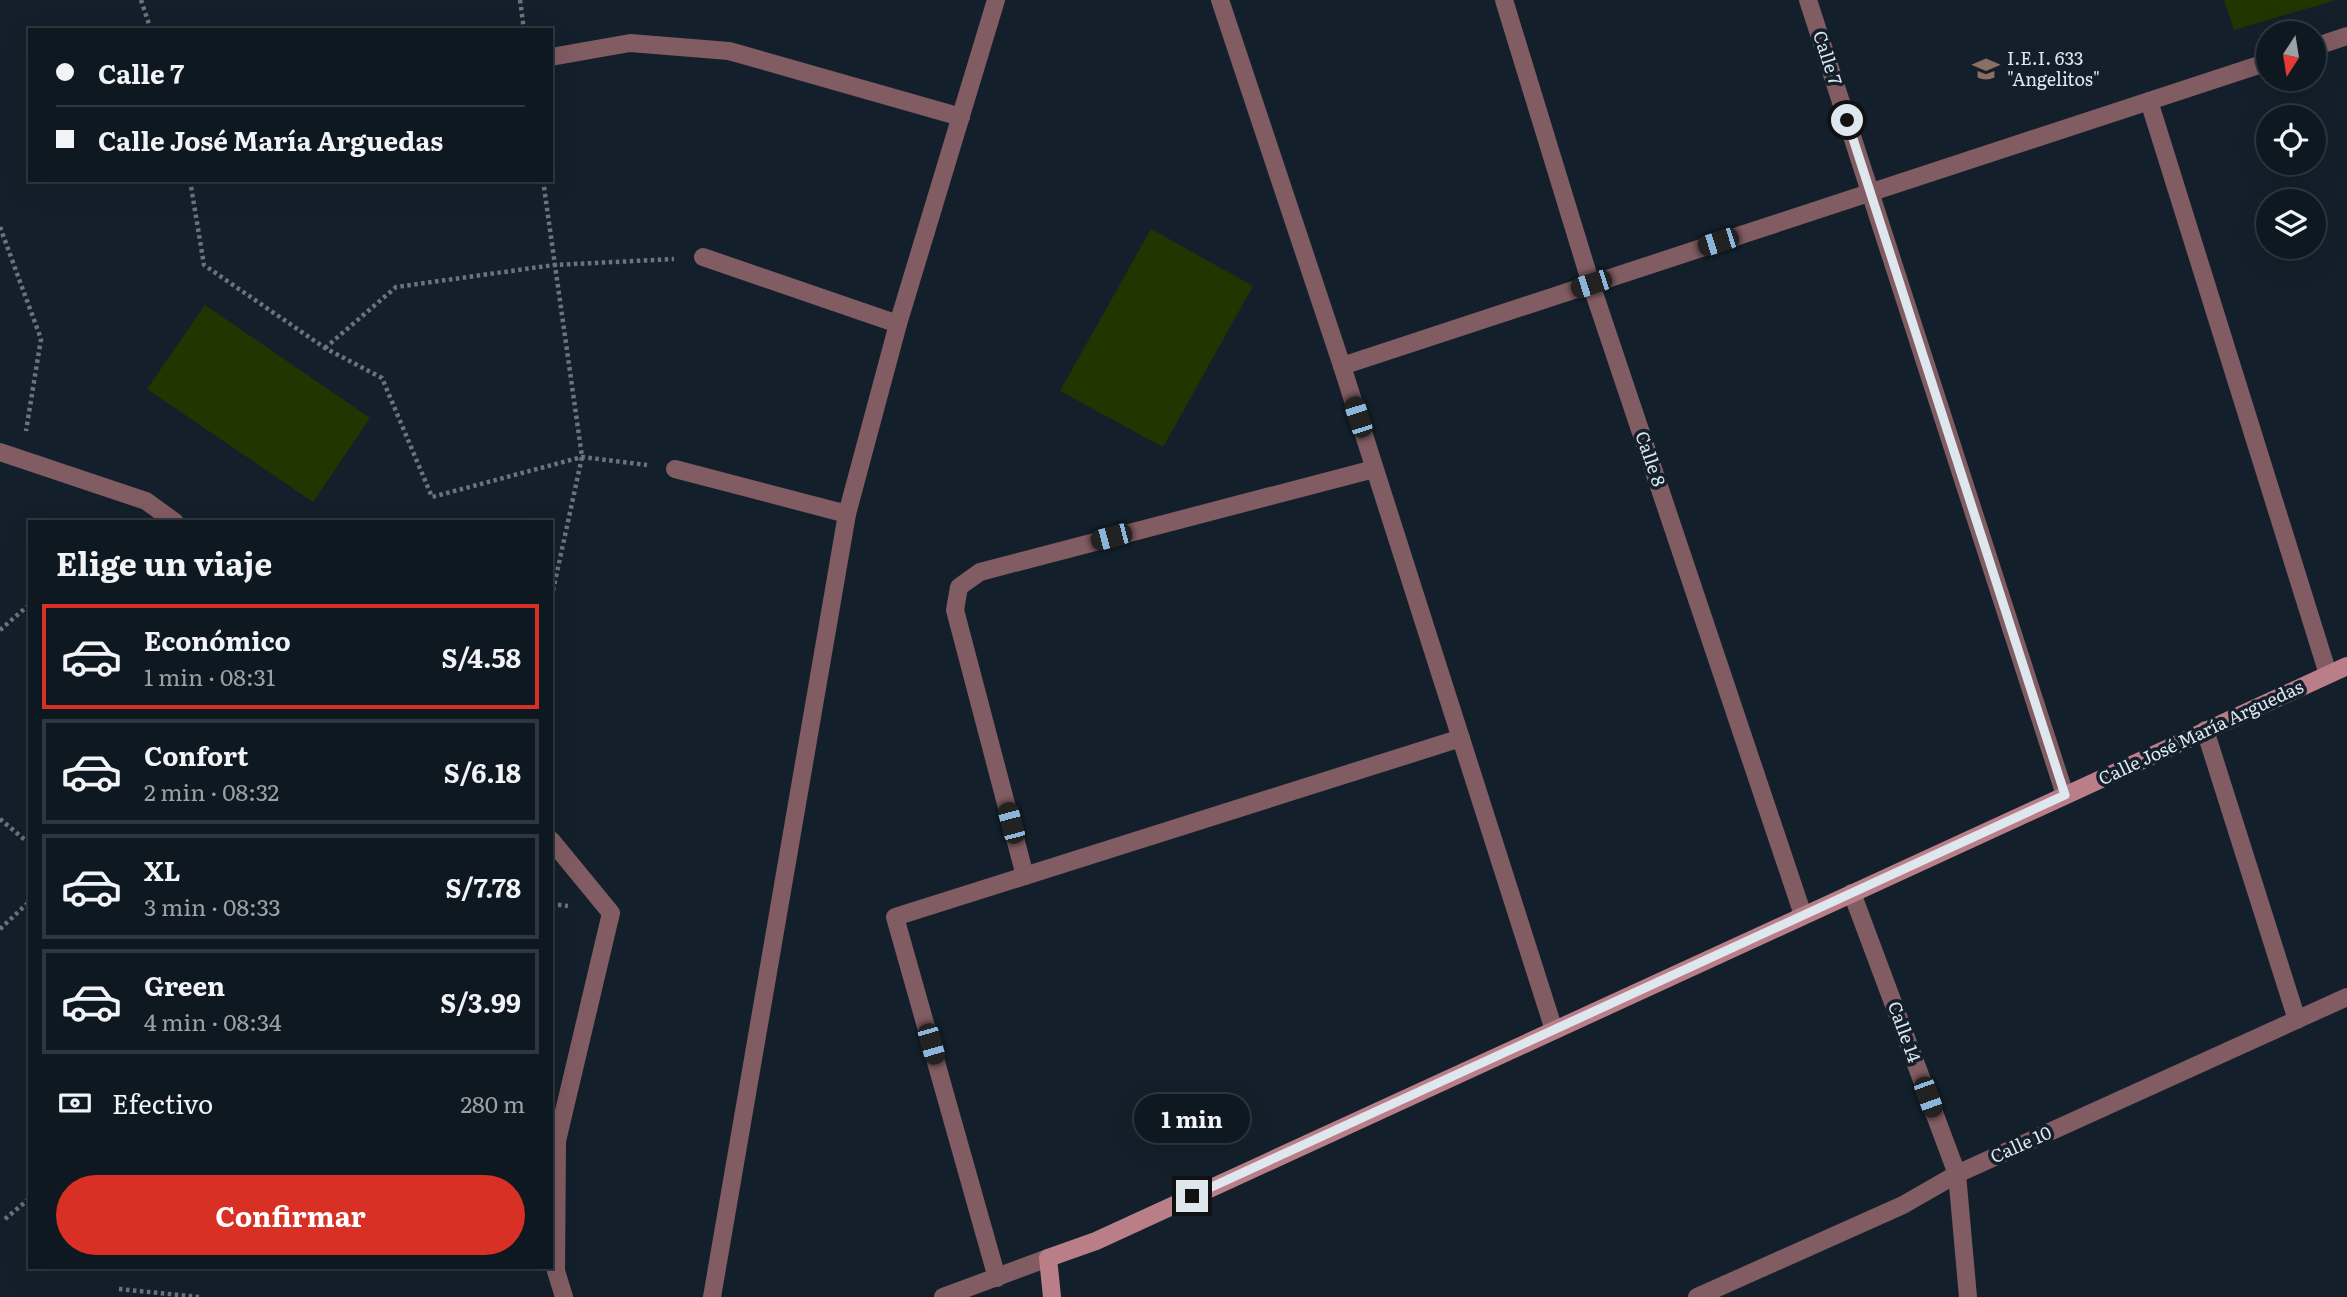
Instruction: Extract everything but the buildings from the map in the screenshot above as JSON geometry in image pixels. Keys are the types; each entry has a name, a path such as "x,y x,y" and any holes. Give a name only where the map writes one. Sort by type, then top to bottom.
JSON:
{"street":[{"path":"712,1297 847,514 898,324 996,0"},
{"path":"1220,0 1342,366 1554,1030"},
{"name":"Calle 8","path":"1504,0 1591,284 1803,915"},
{"name":"Calle 7","path":"1808,0 2065,795"},
{"path":"2326,43 2347,36"},
{"path":"553,57 630,43 729,51 961,117"},
{"path":"1342,366 2256,66"},
{"path":"2149,100 2328,674"},
{"path":"703,257 898,324"},
{"path":"0,452 146,501 172,520"},
{"path":"675,468 847,514"},
{"path":"1025,876 955,610 959,587 980,572 1374,469"},
{"name":"Calle José María Arguedas","path":"943,1297 1096,1241 2347,666"},
{"path":"2206,730 2297,1020"},
{"path":"997,1278 895,917 1461,737"},
{"path":"553,842 611,913 557,1141 556,1271 564,1297"},
{"name":"Calle 14","path":"1852,893 1957,1174 1968,1297"},
{"name":"Calle 10","path":"1697,1297 1903,1205 1957,1174 2347,997"},
{"path":"1048,1258 1052,1297"}],"path":[{"path":"141,0 150,28"},
{"path":"520,0 524,28"},
{"path":"190,182 204,265 325,348 382,379 432,497 582,457 675,468"},
{"path":"543,182 582,457 553,591"},
{"path":"0,227 41,339 22,459"},
{"path":"325,348 396,288 554,265 703,257"},
{"path":"0,630 28,606"},
{"path":"0,818 28,842"},
{"path":"0,929 28,903"},
{"path":"5,1219 28,1200"},
{"path":"119,1289 199,1297"}],"green space":[{"path":"2224,0 2336,0 2265,21 2256,21 2256,24 2234,30"},
{"path":"1151,229 1253,286 1163,447 1060,391"},
{"path":"205,305 370,418 313,502 147,389"}],"place":[{"name":"I.E.I. 633 \"Angelitos\"","path":"1986,69"}],"route":[{"path":"1192,1196 2065,795 1847,120"}]}
